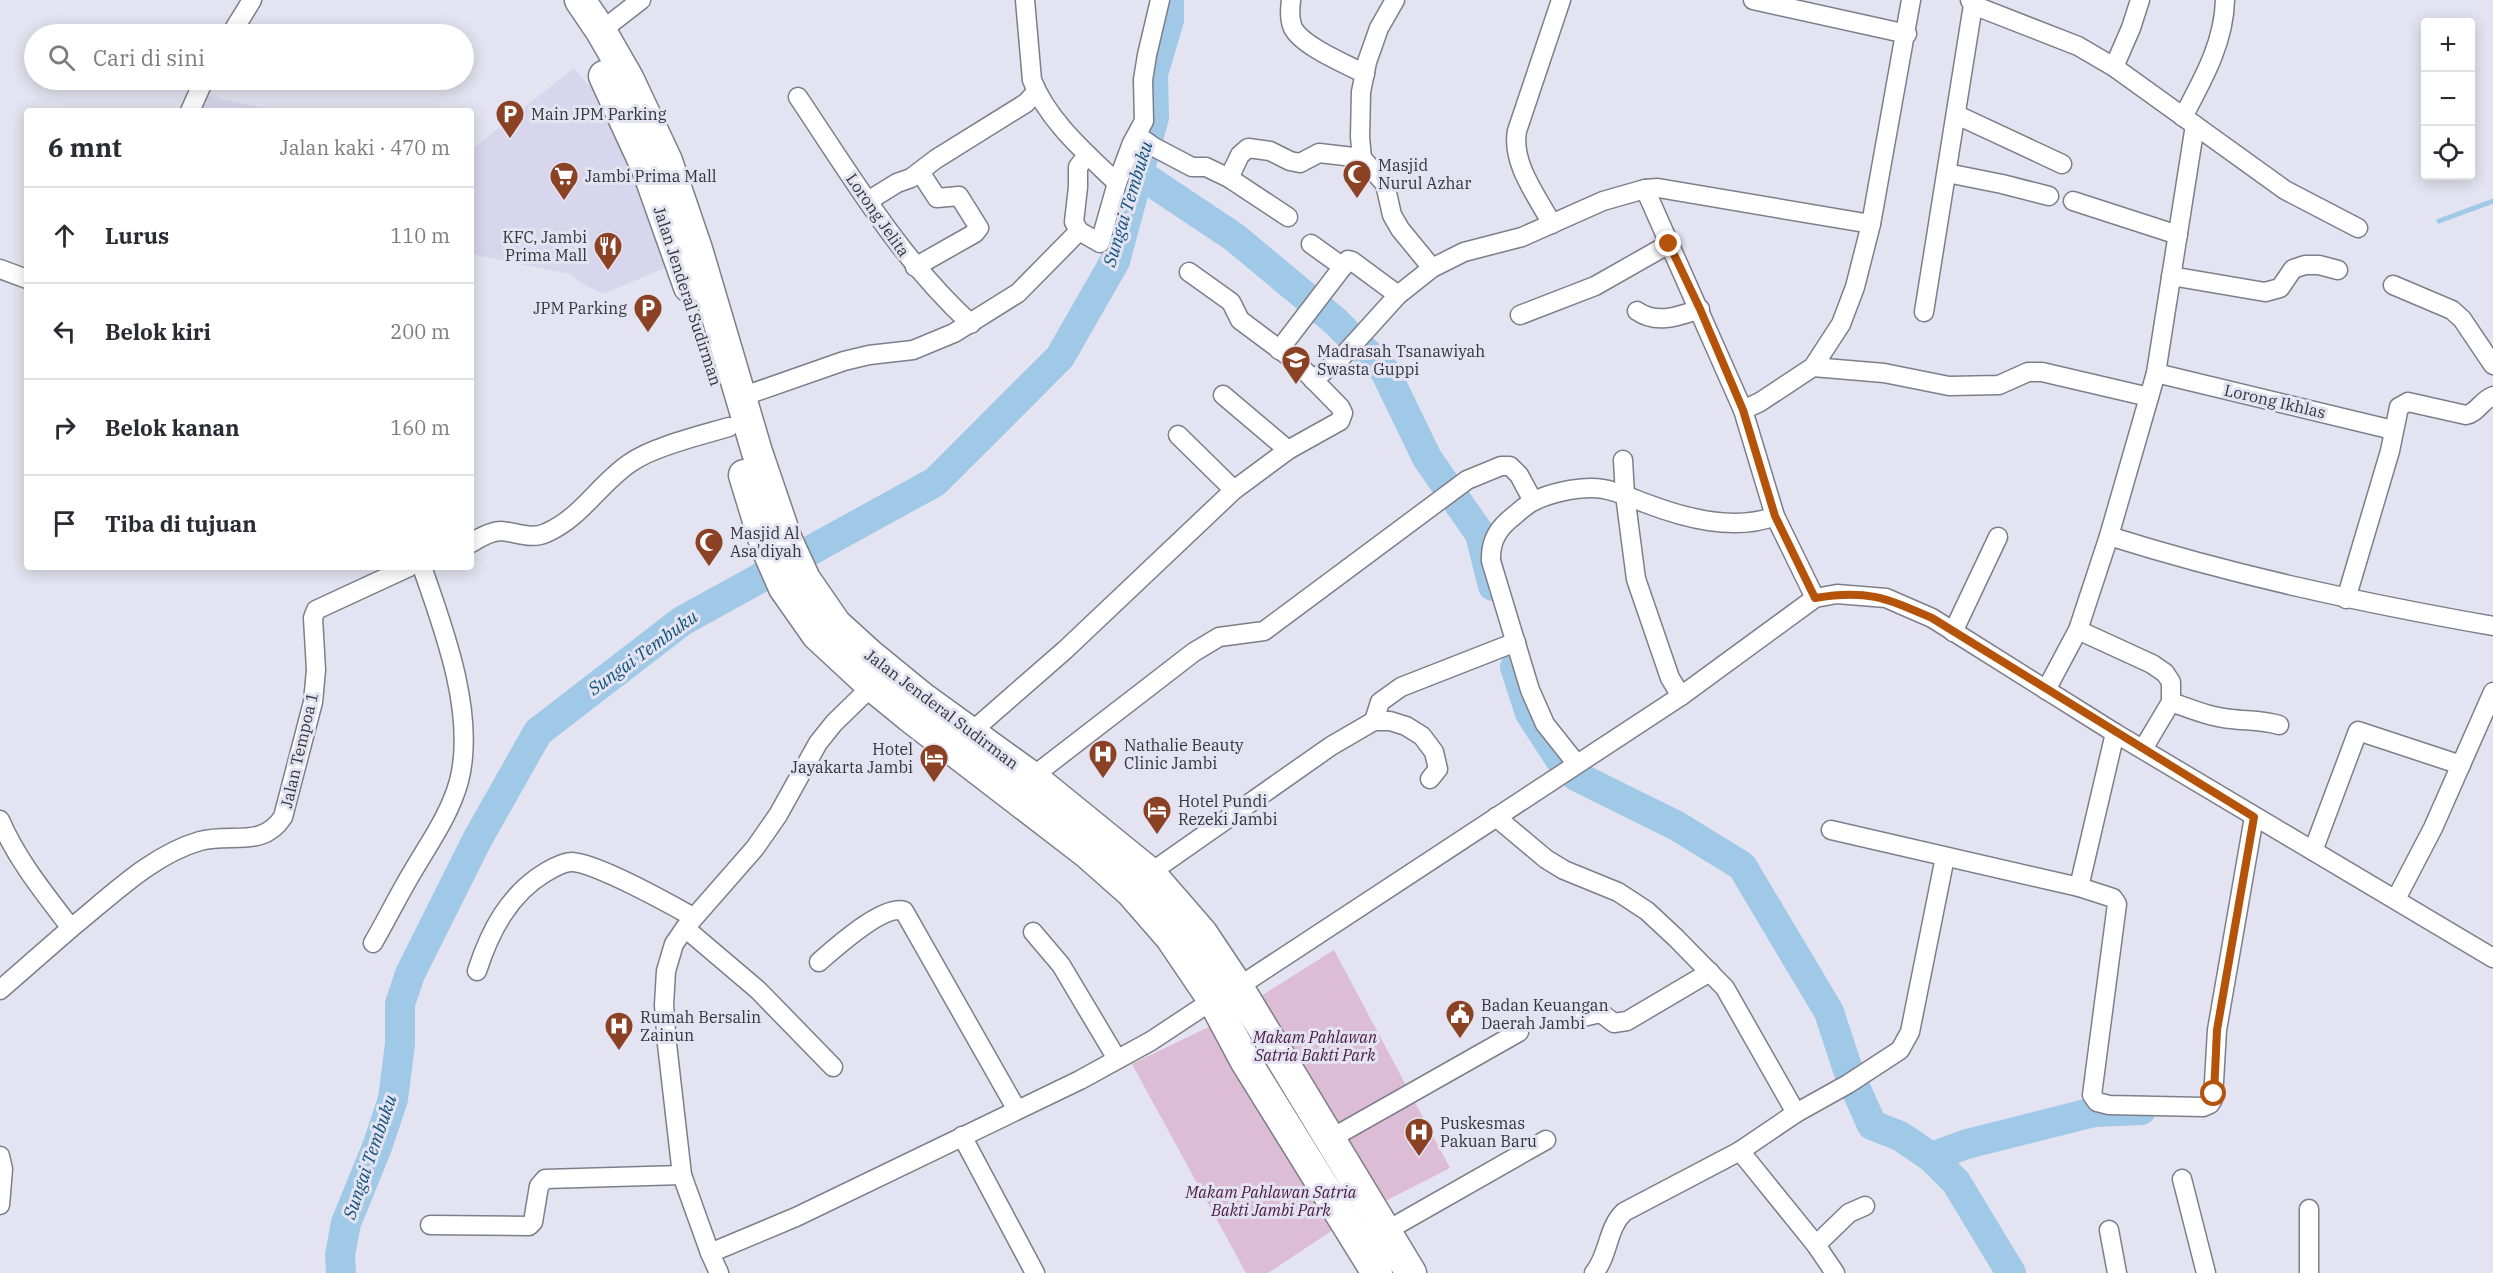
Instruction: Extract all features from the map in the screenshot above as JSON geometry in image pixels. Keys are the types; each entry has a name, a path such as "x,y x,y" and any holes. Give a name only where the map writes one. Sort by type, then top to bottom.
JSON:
{"highway":[{"name":"Jalan Jenderal Sudirman","path":"556,0 588,46 610,87 647,168 692,297 729,427 776,544 817,634 872,686 970,732 1032,777 1150,873 1202,933 1226,993 1245,1060 1377,1273"},
{"name":"Jalan Jenderal Sudirman","path":"580,0 628,78 667,161 697,249 741,397 776,544"},
{"name":"Jalan Jenderal Sudirman","path":"794,584 917,708 1131,892 1171,938 1226,993 1337,1149 1411,1273"},
{"path":"1316,1175 1337,1149"}],"street":[{"path":"237,24 252,0"},
{"path":"601,31 641,0"},
{"path":"1024,0 1032,80 1036,92 1064,130 1117,183"},
{"path":"1087,154 1078,167 1074,222 1079,231 1100,243 1117,183 1144,140 1143,80 1160,0"},
{"path":"1291,0 1292,26 1297,35 1365,74"},
{"path":"1395,0 1379,28 1361,92 1362,158 1385,184 1392,215 1400,229 1432,268"},
{"path":"1552,224 1517,157 1514,144 1516,131 1561,0"},
{"path":"1753,0 1907,34"},
{"path":"1743,410 1760,402 1813,367 1841,324 1855,287 1871,224 1907,34 1911,0"},
{"path":"2114,67 2140,0"},
{"path":"2046,690 2078,630 2109,536 2156,373 2178,235 2189,121 2220,39 2225,19 2225,0"},
{"path":"1924,312 1957,115 1972,2 2078,46 2114,67 2285,190 2358,228"},
{"path":"191,108 199,90"},
{"path":"868,201 920,172 936,159 1026,103 1036,92"},
{"name":"Lorong Jelita","path":"798,97 915,267 971,324"},
{"path":"1957,115 2062,164"},
{"path":"1144,140 1192,167 1206,167 1228,178 1288,217"},
{"path":"1228,178 1240,155 1248,148 1270,151 1290,161 1300,163 1318,153 1362,158"},
{"path":"915,267 975,233 979,228 959,196 937,198 920,172"},
{"path":"1947,173 2049,196"},
{"path":"1313,380 1360,338 1398,296 1432,268 1464,252 1522,237 1603,201 1645,189 1658,188 1871,224"},
{"path":"1645,189 1743,410 1775,516 1815,598"},
{"path":"2073,201 2178,235"},
{"path":"741,397 869,355 913,351 954,333 1018,293 1079,231"},
{"path":"1311,244 1343,267"},
{"path":"1520,315 1595,286 1669,244"},
{"path":"1279,350 1348,260 1398,296"},
{"path":"2171,276 2265,292 2280,288 2294,269 2305,265 2319,265 2338,270"},
{"path":"0,269 24,278"},
{"path":"970,732 1074,643 1234,490 1288,450 1340,421 1343,417 1340,407 1295,361 1240,320 1231,302 1189,272"},
{"path":"2393,285 2451,310 2462,319 2493,365"},
{"path":"1637,311 1647,317 1660,319 1700,309"},
{"path":"1813,367 1884,373 1949,386 1999,385 2028,372 2042,372 2149,397"},
{"name":"Lorong Ikhlas","path":"2156,373 2393,430"},
{"path":"1223,395 1288,450"},
{"path":"2346,599 2390,451 2399,407 2403,403 2466,415 2493,396"},
{"path":"474,542 499,531 518,536 543,535 565,524 609,479 632,461 684,440 729,427"},
{"path":"1178,435 1234,490"},
{"path":"1623,460 1624,495 1636,579 1670,678 1681,696"},
{"path":"1032,777 1194,652 1219,637 1264,631 1467,480 1501,466 1510,466 1519,475 1533,501"},
{"path":"1576,763 1545,724 1509,645 1491,561 1496,532 1533,501 1573,489 1594,488 1624,495 1671,513 1698,519 1758,523 1775,516"},
{"path":"2109,536 2174,556 2346,599 2493,626"},
{"path":"1953,632 1998,537"},
{"name":"Jalan Tempoa 1","path":"71,928 162,858 184,846 217,838 264,835 278,825 283,817 313,702 316,670 313,618 316,610 403,570"},
{"path":"374,943 439,830 459,782 464,749 462,710 451,654 423,570"},
{"path":"710,1253 796,1217 1080,1080 1151,1041 1681,696 1815,598 1837,594 1886,598 1932,618 2115,733 2493,958"},
{"path":"2078,630 2152,664 2165,673 2171,682 2171,702 2143,749"},
{"path":"1374,721 1380,702 1401,687 1509,645"},
{"path":"719,1273 682,1175 664,1005 666,971 674,944 689,922 778,815 818,743 834,723 872,686"},
{"path":"2171,702 2212,716 2259,719 2279,724"},
{"path":"2396,899 2433,828 2491,704"},
{"path":"1150,873 1331,746 1374,721 1390,721 1406,726 1422,736 1434,752 1438,769 1430,779"},
{"path":"2313,851 2358,731 2462,765"},
{"path":"2079,887 2115,733"},
{"path":"1496,817 1555,864 1618,892 1647,911 1710,972 1725,988 1796,1113"},
{"path":"1830,830 2079,887 2113,898 2117,904 2092,1092 2094,1100 2109,1105 2207,1106 2213,1100 2217,1030 2254,817"},
{"path":"0,820 7,837 29,873 71,928 0,990"},
{"path":"1594,1273 1605,1256 1614,1225 1624,1212 1740,1151 1796,1113 1848,1084 1900,1050 1907,1040 1945,857"},
{"path":"477,971 484,947 511,902 539,876 570,862 578,863 608,874 689,922 833,1067"},
{"path":"819,962 856,931 893,911 904,912 1017,1110"},
{"path":"1033,932 1061,965 1117,1059"},
{"path":"1583,1017 1600,1013 1614,1023 1627,1022 1710,972"},
{"path":"1337,1149 1519,1032"},
{"path":"963,1136 1035,1273"},
{"path":"1386,1231 1546,1140"},
{"path":"1740,1151 1816,1245 1835,1273"},
{"path":"0,1156 3,1169 0,1205"},
{"path":"430,1225 529,1226 533,1222 539,1186 545,1179 682,1175"},
{"path":"2182,1179 2206,1273"},
{"path":"1816,1245 1849,1213 1866,1206"},
{"path":"2309,1209 2309,1273"},
{"path":"2109,1230 2117,1273"}],"shaded area":[{"name":"Jambi Prima Mall","path":"574,68 590,87 603,78 679,262 603,294 580,282 571,274 474,255 474,148"},
{"path":"207,96 264,108 201,108"}],"green space":[{"path":"1334,950 1450,1168 1348,1220 1268,1273 1246,1273 1132,1064 1223,1020"}],"waterway":[{"name":"Sungai Tembuku","path":"341,1273 340,1255 346,1223 377,1147 393,1099 400,1044 400,1004 410,974 478,838 538,732 682,621 935,482 1060,357 1115,261 1154,117 1153,74 1169,20 1169,0"},
{"path":"1138,173 1234,237 1335,321 1385,371 1427,458 1480,534 1493,586"},
{"path":"2439,221 2493,201"},
{"path":"1515,667 1530,713 1559,758"},
{"path":"1576,776 1677,826 1742,866 1829,1012 1850,1076 1872,1125 1900,1136 1931,1157 1956,1182 2011,1273"},
{"path":"1931,1157 1967,1144 2094,1112 2141,1110"}],"place":[{"name":"Main JPM Parking","path":"510,140"},
{"name":"Masjid Nurul Azhar","path":"1357,200"},
{"name":"Jambi Prima Mall","path":"564,202"},
{"name":"KFC, Jambi Prima Mall","path":"608,272"},
{"name":"JPM Parking","path":"648,334"},
{"name":"Madrasah Tsanawiyah Swasta Guppi","path":"1296,386"},
{"name":"Masjid Al Asa'diyah","path":"709,568"},
{"name":"Nathalie Beauty Clinic Jambi","path":"1103,780"},
{"name":"Hotel Jayakarta Jambi","path":"934,784"},
{"name":"Hotel Pundi Rezeki Jambi","path":"1157,836"},
{"name":"Badan Keuangan Daerah Jambi","path":"1460,1040"},
{"name":"Rumah Bersalin Zainun","path":"619,1052"},
{"name":"Puskesmas Pakuan Baru","path":"1419,1158"}],"route":[{"path":"1669,244 1700,309 1743,410 1775,516 1815,598 1837,594 1859,594 1886,598 1932,618 2254,817 2217,1030 2214,1094"}],"park label":[{"name":"Makam Pahlawan Satria Bakti Park","path":"1315,1046"},
{"name":"Makam Pahlawan Satria Bakti Jambi Park","path":"1271,1201"}]}
